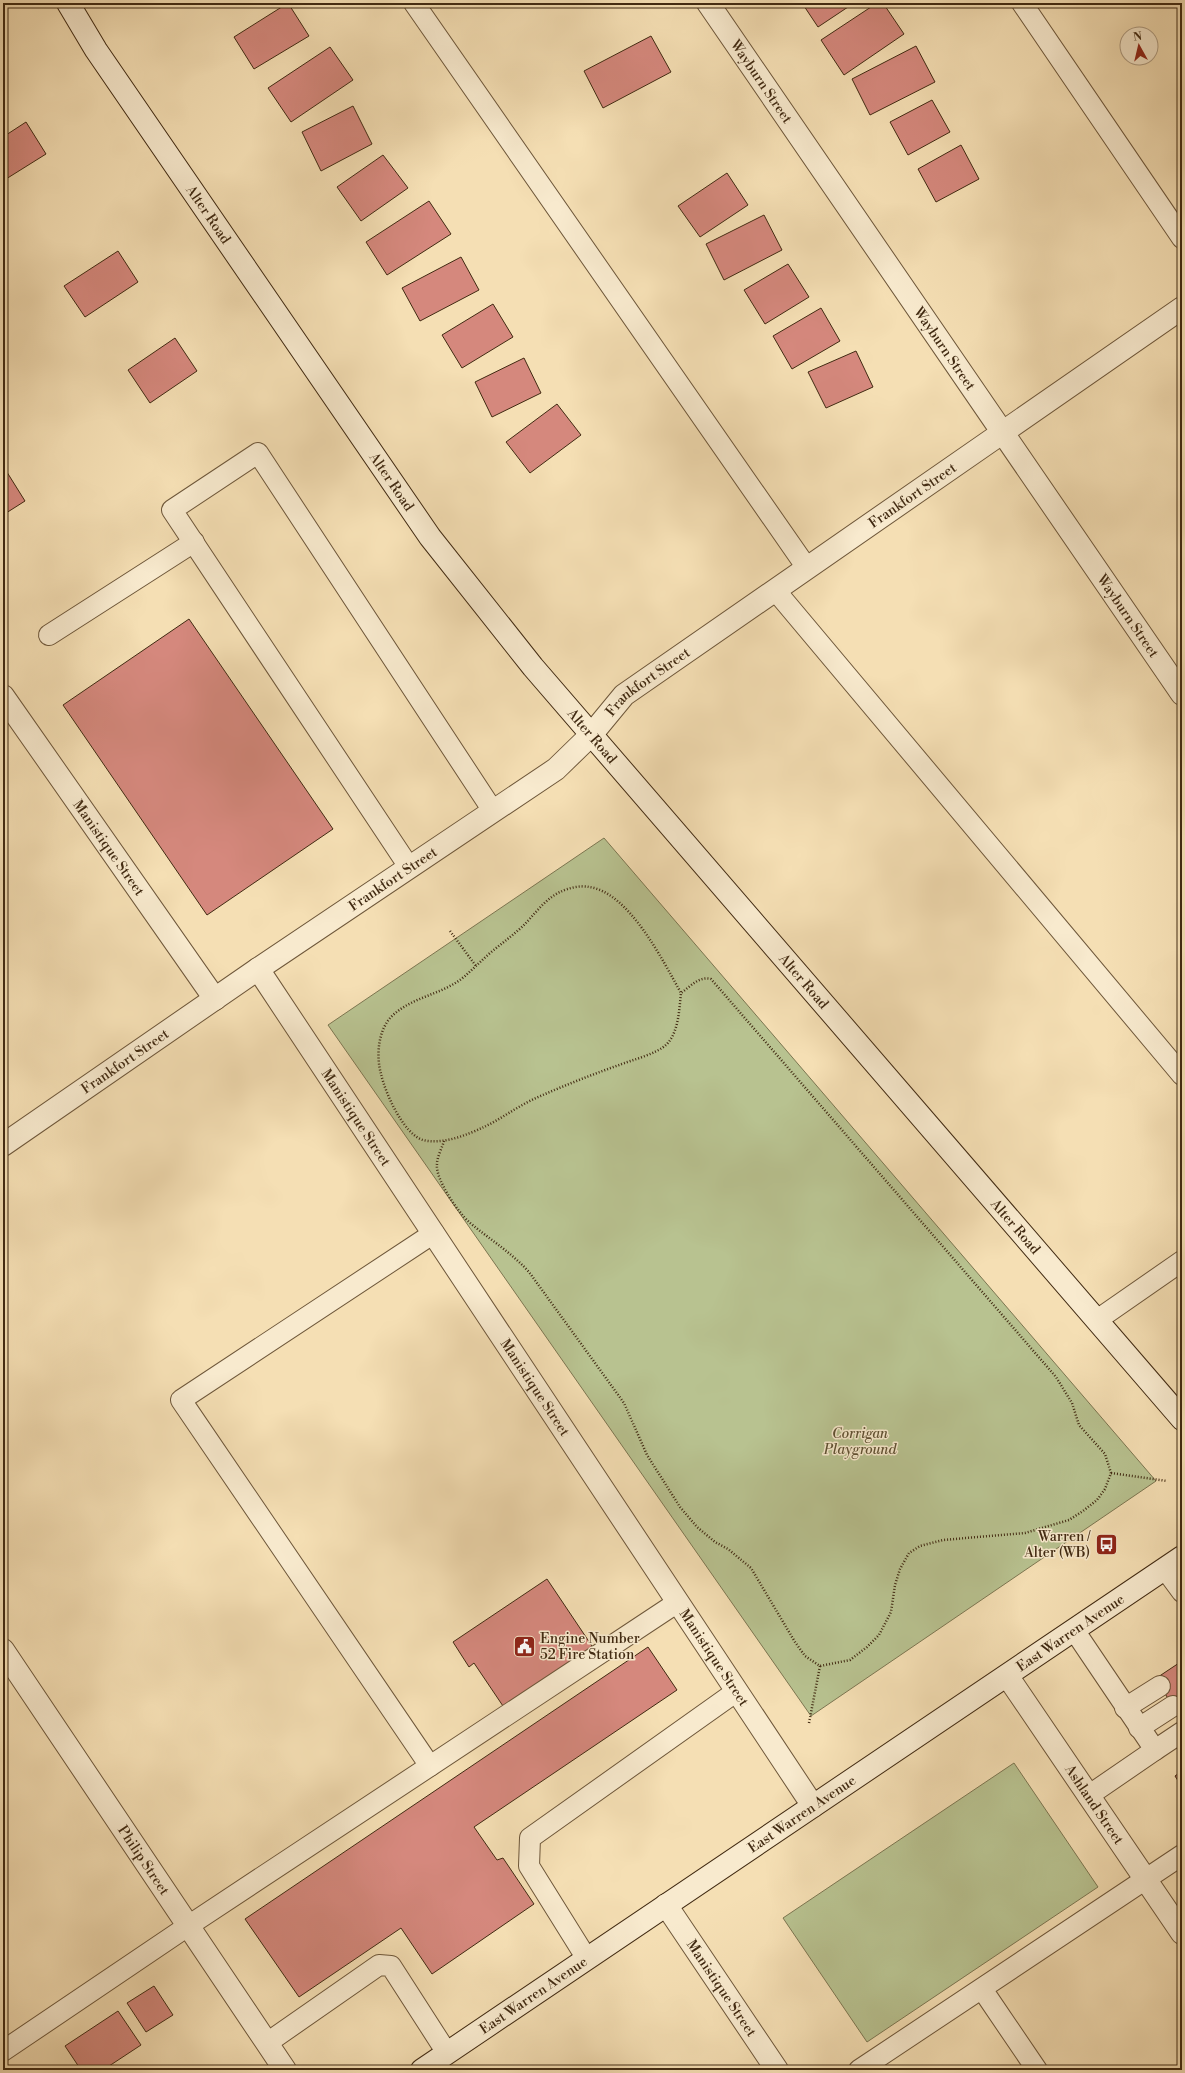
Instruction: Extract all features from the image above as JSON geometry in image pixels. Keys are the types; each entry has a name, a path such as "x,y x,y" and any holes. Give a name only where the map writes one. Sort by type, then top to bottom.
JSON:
{"street":[{"name":"Alter Road","path":"68,3 96,50 430,537 533,667 1182,1419"},
{"name":"Wayburn Street","path":"708,3 1182,694"},
{"name":"Frankfort Street","path":"3,1145 258,969 556,769 591,735 624,694 1182,308"},
{"name":"Manistique Street","path":"3,696 215,999"},
{"name":"Manistique Street","path":"258,969 813,1806"},
{"name":"East Warren Avenue","path":"422,2070 1174,1563"},
{"name":"Philip Street","path":"3,1650 285,2070"},
{"name":"Ashland Street","path":"1008,1676 1182,1933"},
{"name":"Manistique Street","path":"666,1905 777,2070"}],"lane":[{"path":"414,3 807,568"},
{"path":"1022,3 1182,238"},
{"path":"409,867 172,510 258,453 493,811"},
{"path":"49,635 194,542"},
{"path":"775,590 1182,1075"},
{"path":"430,1766 181,1400 434,1233"},
{"path":"1097,1320 1182,1261"},
{"path":"1174,1563 1182,1592"},
{"path":"3,2051 188,1926 678,1602"},
{"path":"1074,1630 1155,1750"},
{"path":"1126,1708 1160,1686"},
{"path":"587,1959 529,1866 530,1838 737,1691"},
{"path":"1139,1728 1173,1706"},
{"path":"1088,1796 1182,1732"},
{"path":"859,2070 1182,1855"},
{"path":"267,2042 379,1965 391,1966 447,2053"},
{"path":"982,1989 1037,2070"}],"path":[{"path":"588,886 604,891 618,902 640,925 681,993 678,1025 666,1044 643,1056 535,1098 508,1112 485,1127 444,1141 422,1140 405,1126 386,1091 378,1055 381,1037 390,1018 411,1002 443,990 463,978 476,966 560,892 588,886"},
{"path":"450,931 476,966"},
{"path":"444,1141 437,1164 437,1176 453,1201 468,1221 511,1254 529,1272 624,1403 647,1455 680,1507 697,1527 751,1568 795,1642 805,1656 820,1666 850,1660 867,1647 879,1635 892,1612 895,1584 900,1569 909,1553 920,1546 943,1540 1025,1533 1068,1520 1097,1500 1105,1489 1112,1473 1105,1454 1079,1425 1072,1403 1056,1377 711,979 705,977 681,993"},
{"path":"1112,1473 1167,1481"},
{"path":"809,1723 820,1666"}],"green space":[{"name":"Corrigan Playground","path":"604,838 1156,1481 811,1716 328,1025"},
{"path":"1014,1763 1098,1887 867,2042 783,1918"}],"building":[{"path":"288,3 309,36 254,69 234,37"},
{"path":"802,3 854,3 818,27"},
{"path":"877,3 883,3 904,34 844,75 821,40"},
{"path":"651,36 671,72 603,108 584,71"},
{"path":"916,46 935,82 870,115 852,79"},
{"path":"330,47 353,80 291,122 268,88"},
{"path":"932,100 950,132 908,155 890,122"},
{"path":"353,106 372,144 321,171 302,132"},
{"path":"26,122 46,154 6,179 3,174 3,137"},
{"path":"961,145 979,179 936,202 918,169"},
{"path":"383,155 408,188 361,221 337,187"},
{"path":"727,173 748,205 700,237 678,206"},
{"path":"429,201 451,234 387,275 366,242"},
{"path":"764,215 782,250 724,280 706,244"},
{"path":"118,251 138,282 85,317 64,286"},
{"path":"461,257 479,290 420,321 402,288"},
{"path":"788,264 809,297 765,324 744,290"},
{"path":"493,304 513,337 462,368 442,335"},
{"path":"821,308 840,341 792,369 773,336"},
{"path":"175,338 197,371 150,403 128,370"},
{"path":"856,351 873,387 826,408 808,372"},
{"path":"524,358 541,393 492,417 475,382"},
{"path":"557,404 581,435 530,473 506,442"},
{"path":"5,469 25,501 3,515 3,470"},
{"path":"189,619 333,829 207,915 63,705"},
{"name":"Engine Number 52 Fire Station","path":"547,1579 594,1649 505,1709 474,1663 469,1667 453,1642"},
{"path":"648,1647 677,1690 474,1827 497,1860 503,1858 534,1904 432,1974 401,1928 299,1997 245,1919"},
{"path":"1182,1661 1182,1719 1155,1679"},
{"path":"1182,1771 1182,1787 1175,1776"},
{"path":"154,1986 173,2015 146,2032 127,2003"},
{"path":"118,2011 141,2045 103,2070 81,2070 65,2046"}],"place":[{"name":"Warren / Alter (WB)","path":"1106,1544"},
{"name":"Engine Number 52 Fire Station","path":"524,1646"}]}
